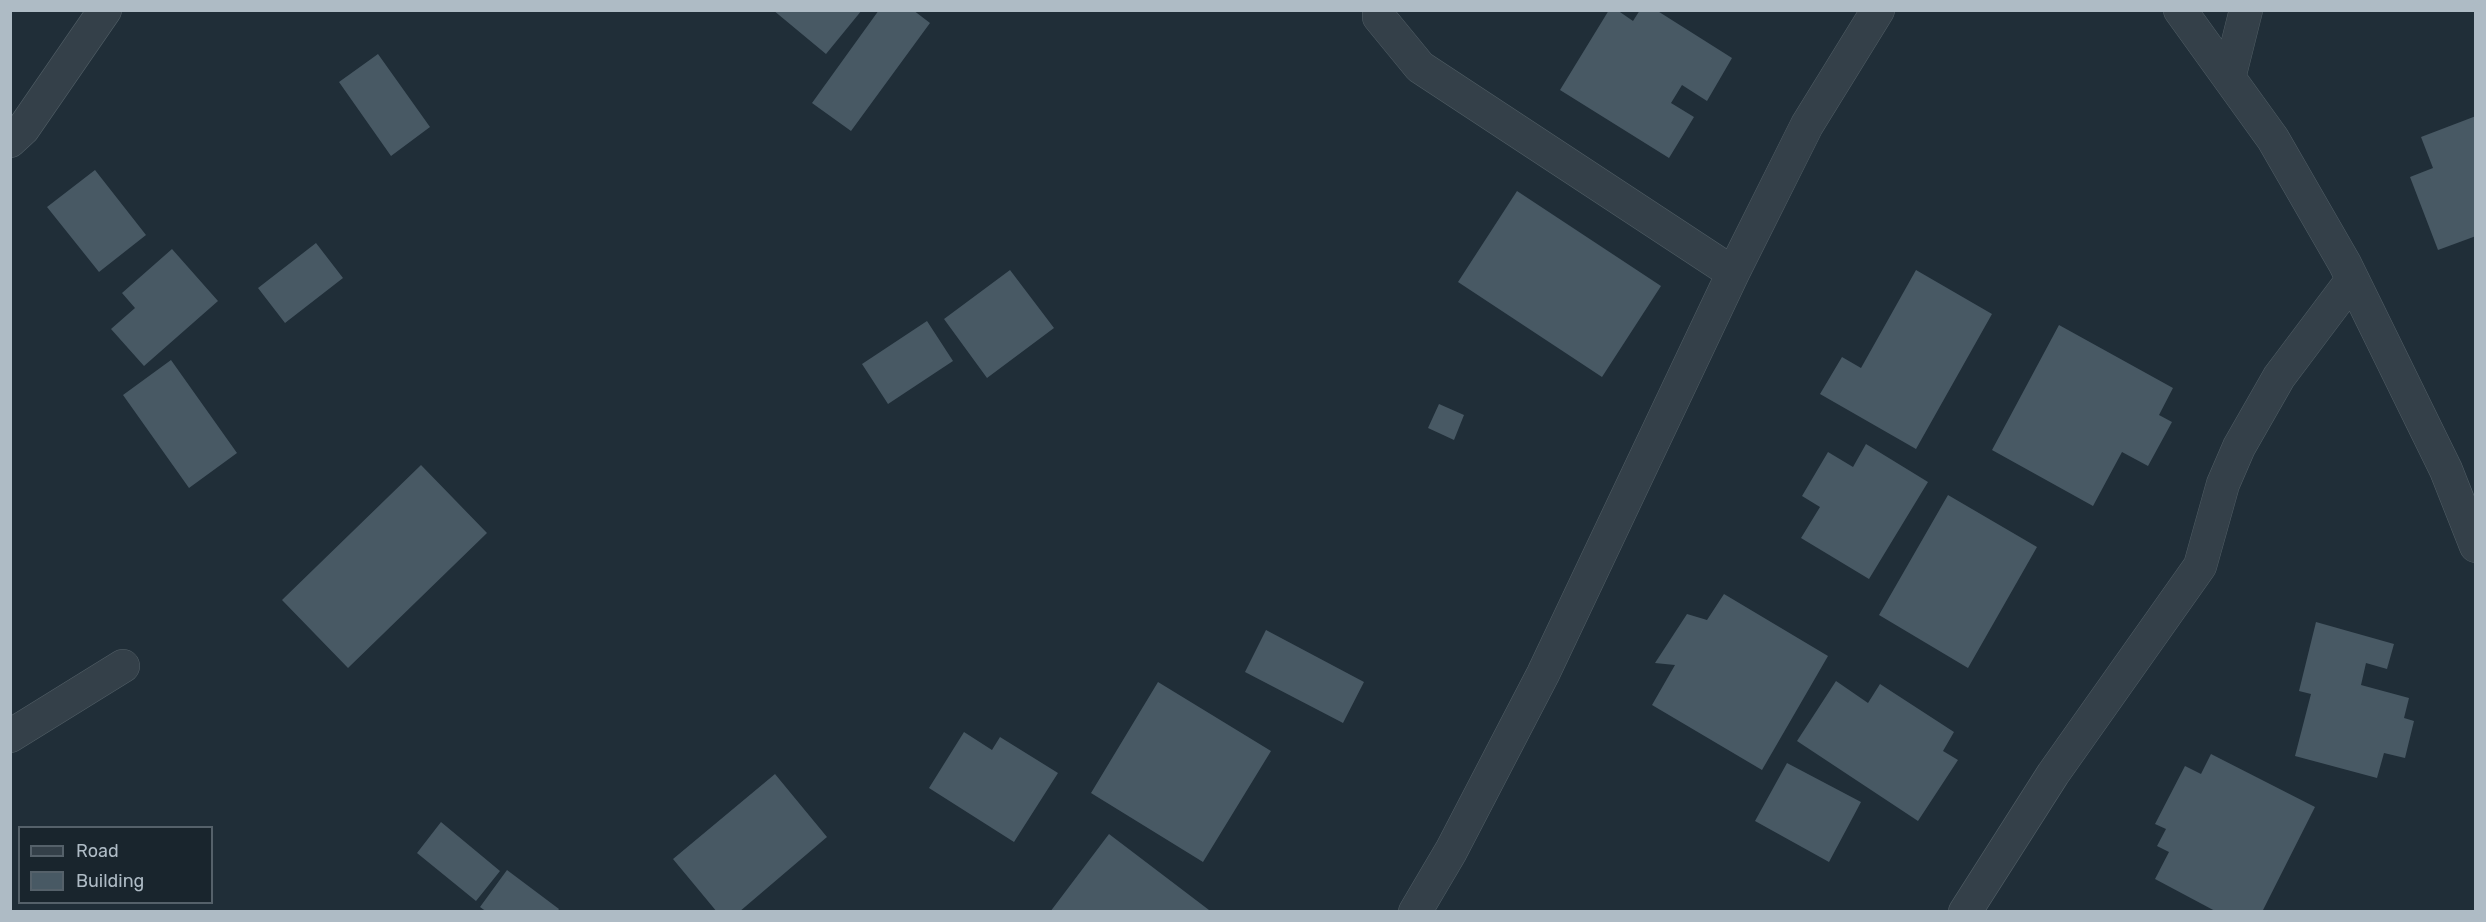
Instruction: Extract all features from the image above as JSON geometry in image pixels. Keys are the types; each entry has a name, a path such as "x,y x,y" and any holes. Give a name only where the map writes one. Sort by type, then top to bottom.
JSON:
{"street":[{"path":"10,141 23,129 105,10"},
{"path":"1379,10 1379,17 1420,67 1733,273"},
{"path":"1415,912 1451,851 1543,674 1733,273 1807,125 1878,10"},
{"path":"2180,10 2273,139 2352,280 2446,470 2475,546"},
{"path":"2229,78 2246,10"},
{"path":"1965,912 2053,774 2200,567 2223,484 2239,447 2279,377 2352,280"},
{"path":"10,736 123,666"}],"building":[{"path":"773,10 862,10 826,54"},
{"path":"879,10 913,10 930,23 851,131 812,103"},
{"path":"1609,10 1617,10 1633,21 1640,10 1656,10 1732,58 1707,101 1682,85 1671,103 1694,117 1669,158 1560,90"},
{"path":"378,54 430,127 391,156 339,82"},
{"path":"2476,116 2476,236 2438,250 2410,177 2433,168 2421,137"},
{"path":"95,170 146,235 99,272 47,207"},
{"path":"1517,191 1661,286 1602,377 1458,282"},
{"path":"316,243 343,278 285,323 258,288"},
{"path":"172,249 218,301 144,366 111,329 135,308 122,293"},
{"path":"1010,270 1054,328 987,378 944,319"},
{"path":"1916,270 1992,314 1916,449 1820,394 1842,357 1861,368"},
{"path":"927,321 953,361 888,404 862,364"},
{"path":"2059,325 2173,388 2159,415 2172,422 2148,466 2122,452 2093,506 1992,450"},
{"path":"171,360 237,453 189,488 123,395"},
{"path":"1439,404 1464,415 1454,440 1428,428"},
{"path":"1866,444 1928,482 1869,579 1801,538 1820,507 1802,496 1828,452 1853,467"},
{"path":"421,465 487,533 348,668 282,600"},
{"path":"1948,495 2037,547 1968,668 1879,615"},
{"path":"1724,594 1828,656 1762,770 1652,705 1675,665 1655,663 1687,614 1707,620"},
{"path":"2316,622 2394,644 2387,669 2366,663 2361,685 2409,698 2404,718 2414,721 2405,758 2384,753 2377,778 2295,756 2311,694 2299,691"},
{"path":"1266,630 1364,682 1343,723 1245,672"},
{"path":"1836,681 1868,703 1880,684 1954,732 1943,751 1958,760 1918,821 1797,741"},
{"path":"1158,682 1271,751 1203,862 1091,793"},
{"path":"964,732 992,750 1000,737 1058,773 1014,842 929,788"},
{"path":"2211,754 2315,807 2262,912 2217,912 2155,879 2169,852 2157,846 2166,829 2155,824 2185,766 2201,774"},
{"path":"1787,763 1861,802 1829,862 1755,821"},
{"path":"775,774 827,837 739,912 717,912 673,859"},
{"path":"441,822 500,871 476,901 417,853"},
{"path":"1109,834 1209,910 1207,912 1050,912"},
{"path":"507,870 559,909 557,912 487,912 480,907"}]}
